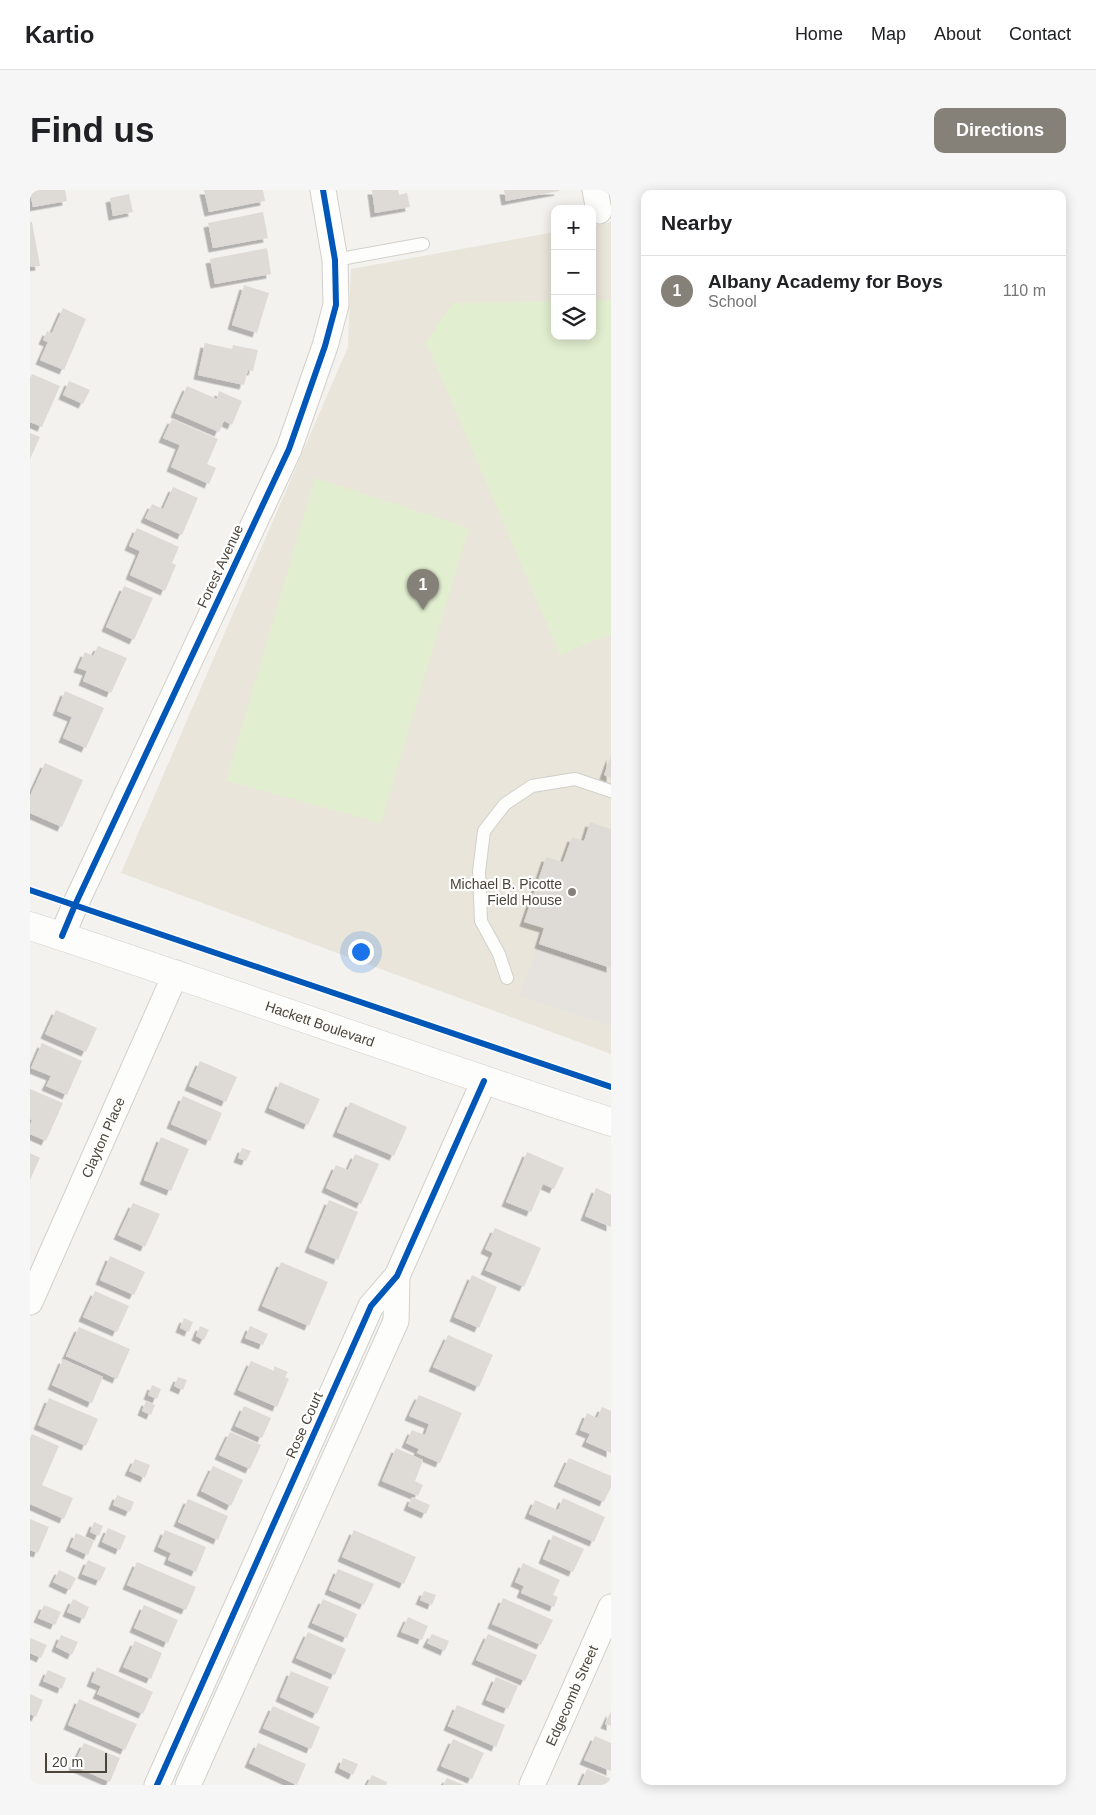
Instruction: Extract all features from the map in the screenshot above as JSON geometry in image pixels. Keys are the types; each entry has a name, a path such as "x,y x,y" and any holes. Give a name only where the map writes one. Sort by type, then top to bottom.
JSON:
{"street":[{"name":"Forest Avenue","path":"62,936 289,449 325,346 336,305 335,260 323,190"},
{"name":"Hackett Boulevard","path":"30,926 176,973 484,1081 611,1122"},
{"name":"Clayton Place","path":"30,1302 176,973"},
{"name":"Rose Court","path":"188,1785 371,1306 397,1276 484,1081"},
{"name":"Rose Court","path":"157,1785 291,1519"},
{"name":"Edgecomb Street","path":"532,1785 611,1607"}],"lane":[{"path":"335,260 423,244"},
{"path":"507,978 499,954 481,921 479,872 484,831 505,804 532,786 575,779 611,791"}],"shaded area":[{"path":"611,222 611,1054 121,873 348,347 351,269 551,233 551,340 596,340 596,225"},
{"path":"539,944 611,968 611,1026 519,996"}],"green space":[{"path":"611,300 611,634 560,655 426,342 452,303 551,301 551,340 596,340 596,301"},
{"path":"315,478 469,528 381,823 226,781"}],"building":[{"path":"30,190 65,190 67,201 33,207"},
{"path":"204,190 263,190 265,201 209,212"},
{"path":"372,190 398,190 399,195 407,193 410,207 375,213"},
{"path":"504,190 559,190 559,191 506,201"},
{"path":"129,194 133,212 113,216 110,198"},
{"path":"263,212 268,238 213,248 208,223"},
{"path":"30,222 32,222 40,266 30,267"},
{"path":"267,248 271,274 215,284 210,259"},
{"path":"244,285 269,293 257,333 232,325"},
{"path":"63,308 86,319 64,370 40,360 48,342 43,340 47,331 52,333"},
{"path":"205,343 232,349 233,345 258,350 253,371 248,370 244,385 198,375"},
{"path":"32,374 60,386 42,427 30,422 30,378"},
{"path":"69,381 90,390 83,404 63,395"},
{"path":"187,386 217,399 219,391 242,401 232,425 224,421 219,432 175,413"},
{"path":"172,419 218,439 207,464 216,468 209,484 171,467 180,445 163,438"},
{"path":"30,433 40,437 30,459"},
{"path":"173,487 198,498 182,535 145,518 152,504 163,509"},
{"path":"137,528 179,547 172,563 176,565 165,591 130,575 140,551 129,546"},
{"path":"124,586 153,598 134,640 106,627"},
{"path":"98,646 127,658 111,693 83,681 87,671 78,668 85,652 93,656"},
{"path":"65,691 104,708 86,748 63,738 72,717 57,711"},
{"path":"611,755 611,778 604,775"},
{"path":"45,763 83,780 62,827 30,813 30,796"},
{"name":"Michael B. Picotte Field House","path":"590,822 611,829 611,968 539,944 544,928 524,922 546,857 563,862 572,837 584,841"},
{"path":"56,1010 97,1028 86,1052 45,1034"},
{"path":"42,1043 82,1061 67,1095 46,1086 51,1076 31,1068"},
{"path":"200,1061 237,1077 226,1102 189,1086"},
{"path":"280,1082 320,1099 308,1125 269,1108"},
{"path":"30,1089 63,1103 46,1141 30,1134 32,1120 30,1119"},
{"path":"183,1096 222,1113 210,1141 171,1124"},
{"path":"350,1102 407,1127 394,1156 337,1132"},
{"path":"161,1137 189,1149 171,1191 144,1180"},
{"path":"242,1148 251,1151 246,1161 238,1158"},
{"path":"527,1152 564,1168 554,1189 543,1184 531,1212 506,1202"},
{"path":"30,1153 40,1158 30,1180"},
{"path":"355,1154 379,1164 361,1204 326,1188 336,1165 348,1170"},
{"path":"596,1188 611,1195 611,1227 585,1216"},
{"path":"329,1200 358,1212 338,1260 309,1248"},
{"path":"133,1203 160,1214 145,1247 118,1235"},
{"path":"495,1228 541,1248 524,1287 485,1270 493,1253 485,1249"},
{"path":"110,1256 145,1272 134,1295 100,1280"},
{"path":"281,1262 328,1282 309,1326 262,1306"},
{"path":"472,1275 497,1287 479,1328 454,1317"},
{"path":"95,1291 129,1306 117,1332 83,1317"},
{"path":"184,1318 193,1322 189,1332 180,1328"},
{"path":"200,1326 209,1330 204,1340 196,1336"},
{"path":"250,1326 268,1334 263,1345 245,1338"},
{"path":"79,1327 130,1349 117,1379 66,1356"},
{"path":"448,1335 493,1355 479,1387 433,1367"},
{"path":"63,1359 103,1377 92,1403 52,1385"},
{"path":"251,1361 274,1371 274,1366 288,1372 285,1377 289,1379 277,1407 238,1390"},
{"path":"178,1377 187,1380 183,1390 174,1386"},
{"path":"152,1385 161,1389 157,1399 148,1395"},
{"path":"419,1395 462,1413 440,1463 417,1453 419,1449 406,1443 412,1430 425,1435 429,1424 409,1416"},
{"path":"49,1398 98,1419 86,1446 38,1425"},
{"path":"146,1401 155,1405 151,1415 142,1411"},
{"path":"244,1406 271,1418 262,1438 235,1426"},
{"path":"602,1407 611,1411 611,1453 586,1442 590,1434 580,1430 587,1413 597,1418"},
{"path":"230,1432 261,1445 250,1469 219,1455"},
{"path":"32,1434 59,1446 42,1485 73,1498 64,1519 30,1504 30,1438"},
{"path":"396,1448 423,1460 415,1481 423,1485 418,1496 382,1481"},
{"path":"569,1458 611,1476 611,1487 604,1502 558,1482"},
{"path":"135,1459 150,1465 145,1478 129,1471"},
{"path":"213,1466 243,1480 231,1506 201,1491"},
{"path":"117,1495 134,1502 130,1512 113,1505"},
{"path":"412,1497 430,1505 426,1514 408,1506"},
{"path":"563,1498 605,1517 594,1542 529,1514 535,1500 558,1510"},
{"path":"188,1499 228,1516 218,1540 178,1522"},
{"path":"30,1519 49,1527 38,1553 30,1550"},
{"path":"94,1522 103,1526 99,1536 90,1532"},
{"path":"108,1528 126,1536 120,1550 102,1542"},
{"path":"165,1530 206,1547 196,1572 168,1560 171,1553 158,1547"},
{"path":"354,1530 416,1557 404,1584 342,1557"},
{"path":"76,1533 94,1541 88,1555 70,1547"},
{"path":"553,1535 584,1549 573,1572 543,1559"},
{"path":"88,1560 106,1568 100,1581 82,1574"},
{"path":"137,1562 196,1587 186,1610 127,1585"},
{"path":"523,1563 560,1580 553,1595 558,1597 554,1607 521,1593 524,1586 515,1582"},
{"path":"338,1569 374,1584 364,1605 329,1590"},
{"path":"59,1570 76,1578 70,1590 53,1582"},
{"path":"424,1591 436,1595 432,1605 420,1600"},
{"path":"503,1598 553,1620 541,1645 492,1624"},
{"path":"73,1599 89,1607 84,1619 67,1612"},
{"path":"323,1599 357,1614 347,1638 312,1623"},
{"path":"44,1605 61,1612 55,1625 38,1618"},
{"path":"144,1605 178,1620 168,1643 134,1628"},
{"path":"408,1617 428,1626 422,1640 401,1632"},
{"path":"308,1632 346,1649 335,1675 296,1658"},
{"path":"432,1634 449,1641 445,1651 427,1643"},
{"path":"488,1634 537,1655 525,1681 476,1660"},
{"path":"61,1635 78,1642 72,1655 56,1647"},
{"path":"30,1638 47,1645 41,1658 30,1653"},
{"path":"135,1641 162,1653 151,1679 123,1667"},
{"path":"97,1667 153,1692 143,1714 97,1694 101,1686 91,1682"},
{"path":"48,1670 66,1678 62,1689 43,1681"},
{"path":"291,1671 329,1687 317,1714 280,1697"},
{"path":"496,1677 518,1686 508,1709 486,1700"},
{"path":"30,1694 43,1700 36,1717 30,1714"},
{"path":"79,1699 137,1724 125,1750 68,1725"},
{"path":"457,1705 505,1725 496,1747 448,1726"},
{"path":"273,1706 320,1727 311,1749 263,1728"},
{"path":"611,1711 611,1726 605,1724"},
{"path":"595,1736 611,1743 611,1771 584,1760"},
{"path":"453,1739 484,1753 472,1779 441,1766"},
{"path":"84,1743 120,1758 110,1782 73,1766"},
{"path":"258,1743 306,1764 297,1785 249,1763"},
{"path":"343,1758 358,1764 353,1775 339,1768"},
{"path":"587,1769 611,1779 611,1785 580,1785"},
{"path":"372,1775 387,1782 386,1785 367,1785"},
{"path":"447,1778 464,1785 443,1785"}],"cycle path":[{"path":"62,936 289,449 325,346 336,305 335,260 323,190"},
{"path":"30,890 611,1087"},
{"path":"157,1785 371,1306 397,1276 484,1081"}],"place":[{"name":"Albany Academy for Boys","path":"423,610"},
{"name":"Michael B. Picotte Field House","path":"572,892"}]}
